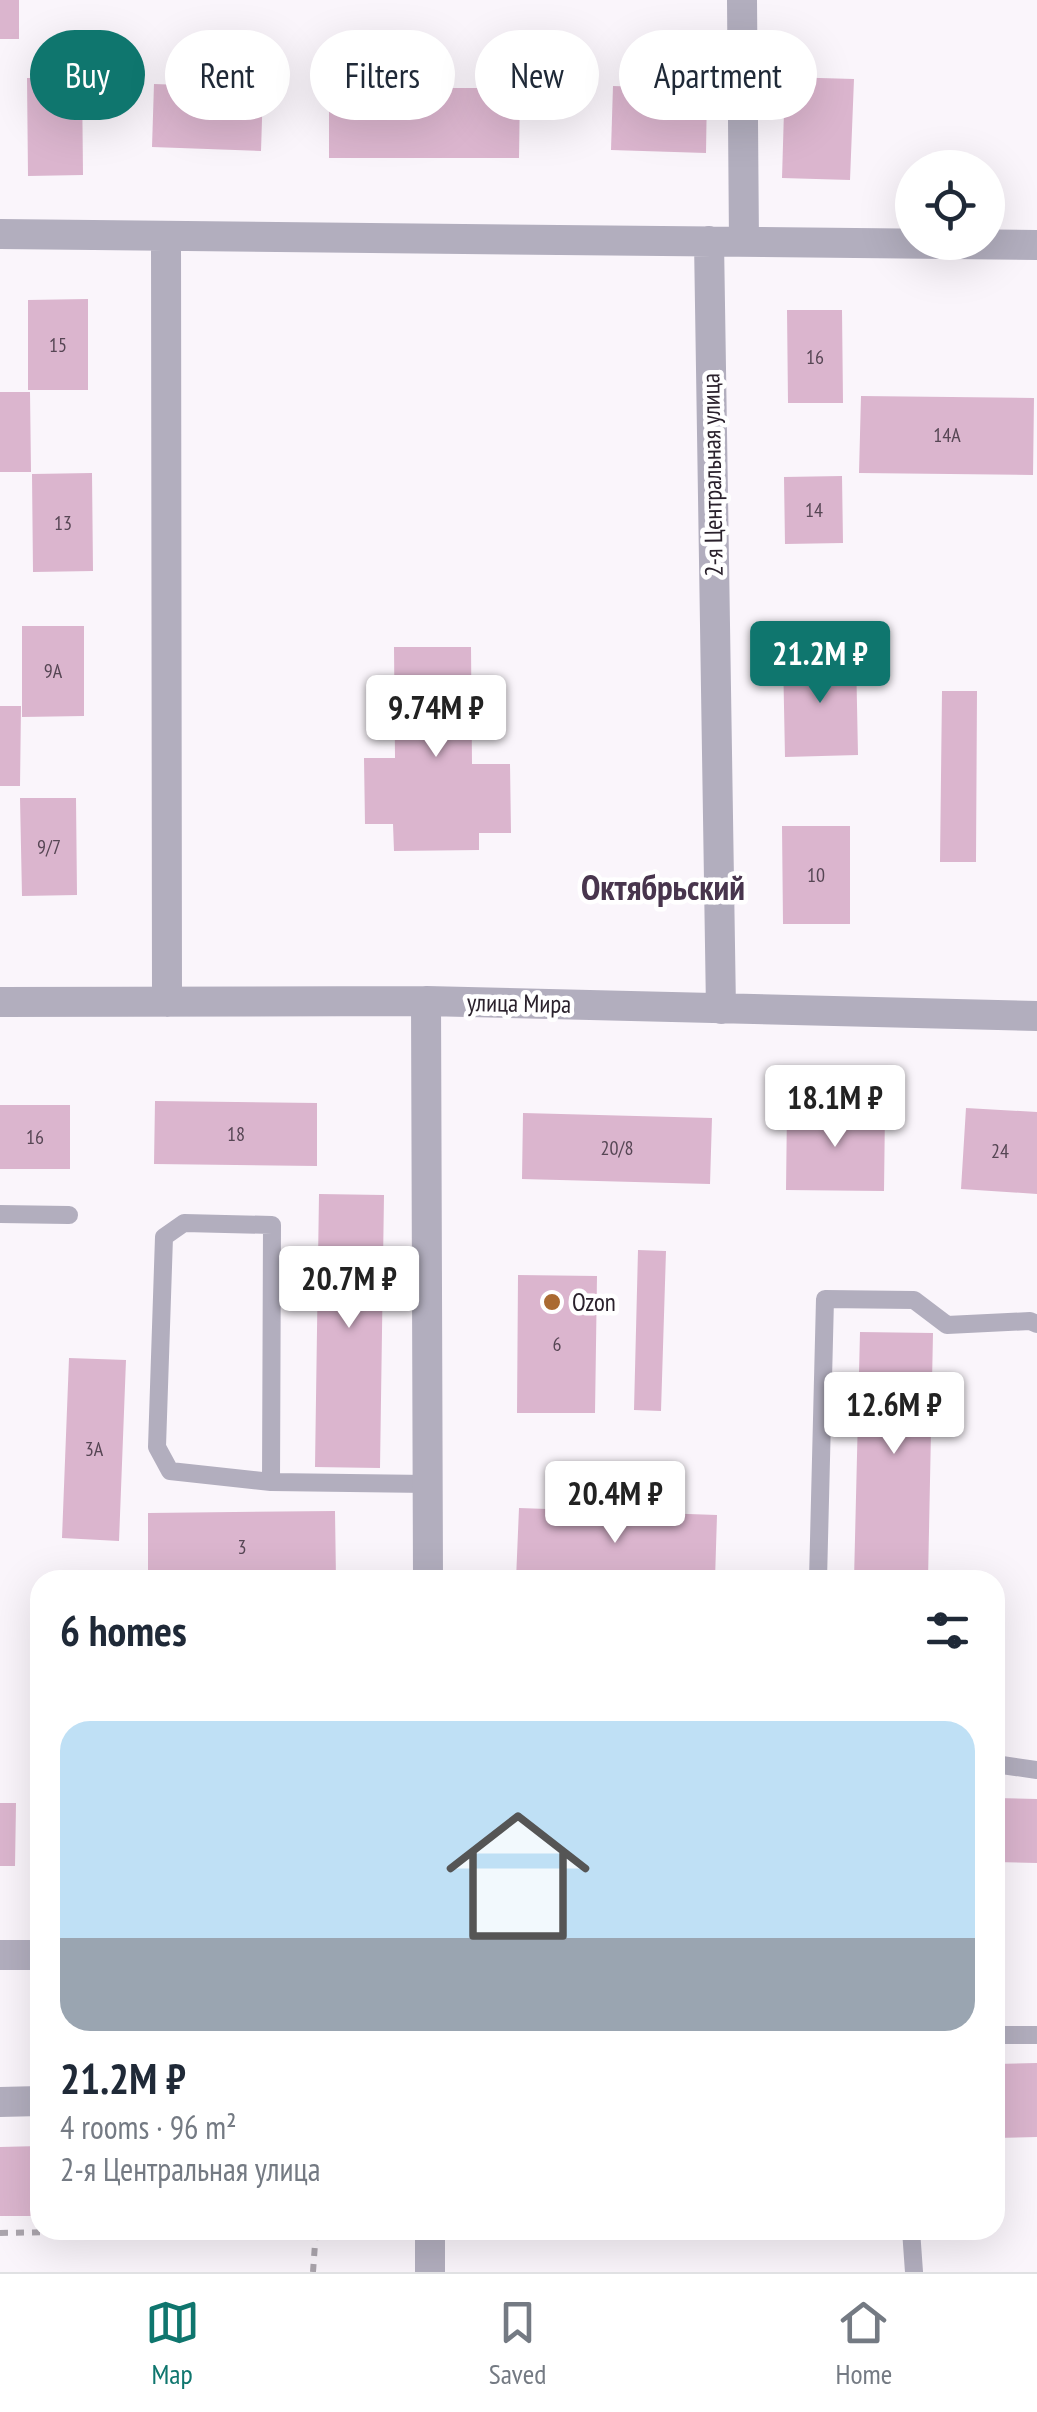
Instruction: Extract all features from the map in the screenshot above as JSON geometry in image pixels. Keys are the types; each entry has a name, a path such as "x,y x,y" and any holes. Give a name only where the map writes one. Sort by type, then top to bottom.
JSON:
{"street":[{"path":"742,0 744,242"},
{"path":"0,234 1037,245"},
{"path":"166,236 167,1002"},
{"name":"2-я Центральная улица","path":"709,241 721,1009"},
{"path":"426,1001 428,1570"},
{"name":"улица Мира","path":"0,1002 426,1001 1037,1016"},
{"path":"0,1955 30,1954"},
{"path":"0,2102 30,2101"},
{"path":"430,2240 430,2272"}],"lane":[{"path":"0,1214 68,1215"},
{"path":"271,1482 272,1225 184,1223 164,1237 157,1448 170,1471 271,1482 428,1484"},
{"path":"818,1570 825,1298 914,1300 948,1325 1037,1324"},
{"path":"1005,1765 1037,1770"},
{"path":"1005,2034 1037,2034"},
{"path":"912,2240 914,2272"}],"path":[{"path":"0,2232 30,2232"},
{"path":"313,2272 315,2240"}],"building":[{"path":"0,0 19,0 19,39 0,39"},
{"path":"27,78 30,120 82,120 83,175 28,176"},
{"path":"817,78 854,79 850,180 782,178 784,120 817,120"},
{"path":"154,84 165,84 165,120 262,120 261,151 152,147"},
{"path":"613,86 619,86 619,120 707,120 706,153 611,150"},
{"path":"455,88 475,88 475,120 520,120 519,158 329,158 329,120 455,120"},
{"path":"88,299 88,390 28,390 28,300"},
{"path":"787,310 842,310 843,403 788,403"},
{"path":"0,392 30,392 31,472 0,472"},
{"path":"861,396 1034,398 1033,475 859,473"},
{"path":"92,473 93,571 33,572 32,474"},
{"path":"842,476 843,543 785,544 784,477"},
{"path":"22,626 84,626 84,716 22,717"},
{"path":"394,647 471,647 472,764 510,764 511,833 479,833 479,850 394,851 393,824 365,824 364,758 395,758"},
{"path":"856,655 858,755 785,757 783,656"},
{"path":"942,691 977,691 976,862 940,862"},
{"path":"0,706 21,706 20,786 0,786"},
{"path":"20,798 76,798 77,895 22,896"},
{"path":"782,826 850,826 850,924 783,924"},
{"path":"155,1101 317,1103 317,1166 154,1164"},
{"path":"0,1105 70,1105 70,1169 0,1169"},
{"path":"966,1108 1037,1112 1037,1194 961,1189"},
{"path":"787,1109 885,1110 884,1191 786,1190"},
{"path":"523,1113 712,1118 710,1184 522,1179"},
{"path":"319,1194 384,1195 380,1468 315,1467"},
{"path":"638,1250 666,1251 661,1411 634,1410"},
{"path":"518,1275 597,1276 595,1413 517,1413"},
{"path":"860,1332 933,1333 928,1570 854,1570"},
{"path":"69,1358 126,1360 119,1541 62,1538"},
{"path":"519,1508 717,1515 715,1570 516,1570"},
{"path":"335,1511 336,1570 148,1570 148,1513"},
{"path":"1005,1798 1037,1799 1037,1863 1005,1862"},
{"path":"0,1803 16,1803 15,1866 0,1866"},
{"path":"1037,2063 1037,2137 1005,2138 1005,2064"},
{"path":"30,2146 30,2216 0,2216 0,2147"}],"place":[{"name":"Ozon","path":"552,1302"}],"district":[{"name":"Октябрьский","path":"663,888"}]}
